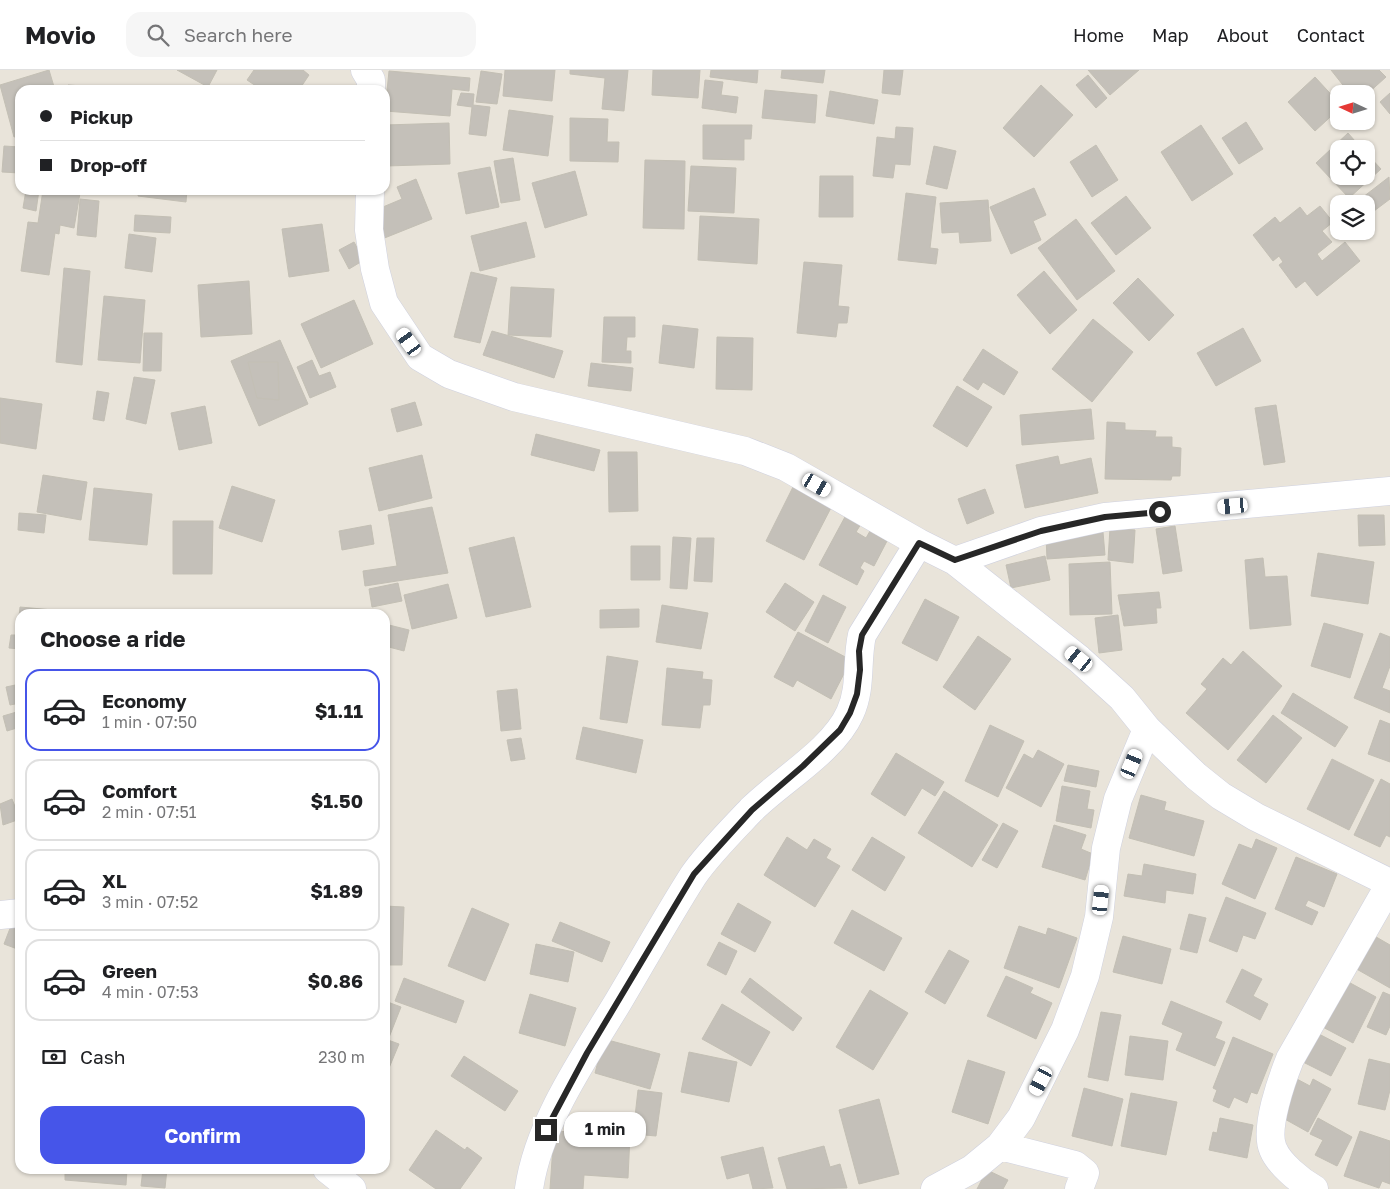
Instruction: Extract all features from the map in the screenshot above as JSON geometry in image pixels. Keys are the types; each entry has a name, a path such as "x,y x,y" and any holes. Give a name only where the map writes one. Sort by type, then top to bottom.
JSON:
{"street":[{"path":"365,70 370,74 371,85"},
{"path":"370,195 369,230 375,270 384,303 420,357 449,374 514,397 745,451 786,467 919,543 955,560 1079,659 1122,698 1146,729 1196,776 1221,796 1256,817 1390,883 1290,1059 1281,1080 1272,1122 1272,1148 1285,1164 1314,1189"},
{"path":"955,560 1041,531 1105,517 1390,490"},
{"path":"529,1189 531,1176 550,1121 587,1053 694,874 752,810 803,766 840,730 850,713 857,694 860,670 859,651 862,635 919,543"},
{"path":"935,1189 972,1169 1000,1146 1021,1118 1066,1030 1085,976 1099,917 1106,848 1118,799 1146,729"},
{"path":"0,914 15,913"},
{"path":"1000,1146 1075,1165 1085,1173 1079,1189"}],"building":[{"path":"49,70 54,85 15,85 14,137 0,85"},
{"path":"177,70 217,70 209,85 204,85"},
{"path":"254,70 303,70 309,75 302,85 254,85 247,80"},
{"path":"505,70 555,70 552,101 503,96"},
{"path":"570,70 628,70 624,111 602,109 605,78 570,74"},
{"path":"653,70 700,70 698,98 652,95"},
{"path":"711,70 758,70 757,83 710,77"},
{"path":"782,70 825,70 823,83 781,78"},
{"path":"884,70 903,70 900,95 882,93"},
{"path":"1088,70 1139,70 1110,95"},
{"path":"1331,70 1379,70 1386,77 1375,87 1375,85 1343,85"},
{"path":"389,71 470,78 469,91 452,89 450,116 390,111 390,85 388,85"},
{"path":"481,71 502,74 497,104 476,102"},
{"path":"1088,75 1107,98 1096,108 1076,85"},
{"path":"1315,77 1330,93 1330,117 1315,131 1288,102"},
{"path":"705,80 723,82 721,95 738,97 736,113 702,108"},
{"path":"1041,85 1073,115 1034,157 1003,128"},
{"path":"765,90 817,95 815,123 762,118"},
{"path":"830,91 878,100 874,124 826,116"},
{"path":"461,93 474,94 473,105 490,107 486,136 469,134 472,107 457,105"},
{"path":"1390,93 1390,114 1380,102"},
{"path":"509,110 553,116 548,156 503,150"},
{"path":"570,118 608,119 607,142 619,142 618,162 570,161"},
{"path":"1246,122 1263,149 1239,164 1222,138"},
{"path":"449,123 450,164 390,166 390,125"},
{"path":"703,125 752,125 751,139 744,139 744,160 703,159"},
{"path":"1201,125 1233,174 1192,201 1161,152"},
{"path":"896,127 913,128 910,165 895,164 893,178 873,176 877,137 895,139"},
{"path":"1348,133 1354,140 1341,140"},
{"path":"1096,145 1118,180 1092,197 1070,162"},
{"path":"4,146 15,147 15,173 2,172"},
{"path":"934,146 956,151 947,189 926,184"},
{"path":"1330,150 1330,178 1316,163"},
{"path":"513,158 520,200 501,203 494,161"},
{"path":"645,160 685,161 684,229 643,228"},
{"path":"1375,163 1381,169 1375,174"},
{"path":"691,166 736,168 734,213 688,211"},
{"path":"490,167 499,207 466,214 458,173"},
{"path":"575,171 587,215 545,228 532,183"},
{"path":"820,176 853,176 853,217 819,217"},
{"path":"1389,177 1390,199 1375,210 1375,195 1366,195"},
{"path":"416,179 432,219 382,239 371,212 402,199 397,187"},
{"path":"1337,185 1363,185 1352,195 1346,195"},
{"path":"1034,188 1046,215 1033,221 1041,240 1011,254 990,207"},
{"path":"906,193 936,197 930,248 938,249 936,264 898,260"},
{"path":"25,195 38,195 36,211 23,208"},
{"path":"42,195 80,195 74,228 60,225 59,234 55,233 49,275 21,271 28,222 38,223"},
{"path":"138,195 187,195 186,202"},
{"path":"1126,196 1151,228 1116,255 1091,223"},
{"path":"80,199 99,201 96,237 77,235"},
{"path":"988,200 991,241 960,243 959,232 942,233 940,203"},
{"path":"1320,206 1330,218 1330,224 1322,231 1332,242 1317,254 1322,261 1345,242 1360,261 1317,296 1305,281 1296,288 1279,265 1283,262 1279,256 1273,261 1253,235 1275,217 1280,223 1300,207 1307,216"},
{"path":"135,215 171,217 170,233 134,231"},
{"path":"700,216 759,219 757,264 698,260"},
{"path":"1076,219 1115,271 1077,300 1038,248"},
{"path":"526,222 535,257 480,271 471,236"},
{"path":"322,224 329,271 289,277 282,229"},
{"path":"129,234 156,238 152,272 125,268"},
{"path":"354,242 364,260 349,269 339,250"},
{"path":"804,262 842,265 838,306 849,307 847,323 838,323 836,337 797,333"},
{"path":"64,268 90,271 82,365 56,362"},
{"path":"1044,271 1077,310 1050,334 1017,295"},
{"path":"471,272 497,278 480,343 454,337"},
{"path":"1138,278 1174,315 1149,341 1113,303"},
{"path":"249,281 252,334 201,337 198,285"},
{"path":"511,287 554,289 551,337 508,335"},
{"path":"104,296 145,300 140,363 98,360"},
{"path":"354,300 373,344 321,368 301,324"},
{"path":"604,317 635,317 635,337 627,337 626,351 631,351 631,363 602,362"},
{"path":"1093,319 1133,352 1092,402 1052,369"},
{"path":"663,325 698,329 694,368 659,363"},
{"path":"1243,328 1261,361 1216,386 1197,353"},
{"path":"492,331 563,351 554,378 483,355"},
{"path":"144,333 162,333 161,371 143,371"},
{"path":"717,337 753,338 752,390 716,389"},
{"path":"280,340 308,404 259,426 231,361"},
{"path":"983,349 1018,372 1004,395 983,382 978,390 963,380"},
{"path":"312,360 319,376 330,372 336,387 310,398 297,367"},
{"path":"248,362 278,362 279,400 257,398"},
{"path":"591,363 633,368 631,391 588,386"},
{"path":"134,377 155,380 146,424 126,419"},
{"path":"957,386 992,407 967,447 933,426"},
{"path":"97,391 109,393 104,421 93,419"},
{"path":"0,398 42,404 36,449 0,443"},
{"path":"415,402 422,425 397,432 391,409"},
{"path":"1276,405 1285,462 1264,465 1255,408"},
{"path":"205,406 212,443 179,450 171,413"},
{"path":"1091,409 1094,439 1022,445 1020,415"},
{"path":"1107,422 1125,423 1125,430 1156,431 1155,437 1172,437 1172,447 1181,448 1180,476 1172,476 1171,480 1105,479"},
{"path":"536,434 600,450 594,471 531,455"},
{"path":"608,452 637,452 638,511 609,512"},
{"path":"422,455 432,498 379,511 369,468"},
{"path":"1058,456 1060,465 1091,458 1098,493 1025,508 1016,465"},
{"path":"43,475 87,482 81,520 37,512"},
{"path":"794,485 833,504 804,560 766,541"},
{"path":"232,486 275,500 262,542 219,528"},
{"path":"94,488 152,494 147,545 89,540"},
{"path":"985,489 994,513 967,524 958,499"},
{"path":"432,507 448,573 365,586 363,571 397,566 388,515"},
{"path":"19,513 46,515 44,533 18,530"},
{"path":"846,515 861,524 856,532 866,538 870,531 887,541 874,566 864,561 860,568 864,571 857,585 819,565"},
{"path":"1358,515 1384,515 1385,545 1359,546"},
{"path":"173,521 213,521 212,574 173,574"},
{"path":"371,525 374,544 342,550 339,531"},
{"path":"1175,526 1182,571 1163,574 1156,529"},
{"path":"1110,528 1135,530 1133,563 1108,560"},
{"path":"1103,532 1105,555 1047,559 1046,537"},
{"path":"514,537 531,607 486,617 469,548"},
{"path":"673,537 691,538 687,589 670,588"},
{"path":"697,538 714,538 712,582 694,581"},
{"path":"631,546 660,546 660,580 631,580"},
{"path":"1318,553 1374,562 1368,604 1311,596"},
{"path":"1045,556 1050,580 1011,588 1006,565"},
{"path":"1263,558 1265,577 1287,576 1291,625 1250,629 1245,560"},
{"path":"1110,562 1112,614 1070,615 1069,564"},
{"path":"398,583 402,601 372,607 369,589"},
{"path":"785,583 814,602 795,631 766,612"},
{"path":"448,584 457,618 412,629 404,595"},
{"path":"1159,592 1161,608 1156,608 1157,623 1124,626 1118,595"},
{"path":"823,595 846,607 828,643 805,631"},
{"path":"925,599 959,617 937,661 902,643"},
{"path":"662,605 708,613 701,649 656,642"},
{"path":"20,607 42,609 20,609"},
{"path":"639,609 639,627 600,628 600,610"},
{"path":"1118,615 1122,650 1099,653 1095,618"},
{"path":"1324,623 1363,634 1350,678 1311,666"},
{"path":"390,625 409,630 404,651 390,647"},
{"path":"798,632 851,660 831,699 797,680 793,687 774,677"},
{"path":"1380,633 1390,637 1390,666 1382,688 1390,691 1390,713 1354,698"},
{"path":"11,635 15,635 15,649 9,648"},
{"path":"978,636 1011,659 975,710 943,687"},
{"path":"1243,651 1282,686 1228,750 1186,713 1207,689 1201,684 1223,658 1231,665"},
{"path":"607,656 638,661 627,723 600,719"},
{"path":"667,668 703,672 702,679 712,680 710,705 703,705 700,728 662,725"},
{"path":"15,685 15,704 10,705 6,687"},
{"path":"517,689 521,729 501,731 497,691"},
{"path":"1293,693 1348,727 1335,747 1281,713"},
{"path":"15,712 15,729 7,731 3,716"},
{"path":"1273,715 1302,738 1266,783 1237,760"},
{"path":"1380,720 1390,724 1390,762 1368,754"},
{"path":"990,725 1024,741 998,797 965,781"},
{"path":"583,727 643,740 636,773 576,759"},
{"path":"521,738 525,759 511,761 507,740"},
{"path":"1038,750 1064,764 1041,807 1006,788 1024,754 1033,759"},
{"path":"896,753 944,782 935,796 922,788 905,816 871,794"},
{"path":"1332,759 1374,780 1349,830 1307,809"},
{"path":"1068,765 1099,771 1096,787 1064,781"},
{"path":"1381,779 1390,784 1390,837 1386,835 1380,847 1354,835"},
{"path":"1062,786 1090,791 1087,809 1094,810 1091,828 1056,821"},
{"path":"944,791 998,825 972,867 918,833"},
{"path":"1141,795 1166,802 1164,810 1204,821 1194,856 1129,838"},
{"path":"12,799 15,806 15,821 3,825 0,804"},
{"path":"1003,823 1018,831 997,868 982,860"},
{"path":"1054,825 1086,835 1081,849 1093,854 1085,880 1042,867"},
{"path":"787,837 807,850 814,839 831,849 826,858 840,866 815,907 764,875"},
{"path":"872,837 905,857 885,891 852,870"},
{"path":"1256,839 1277,848 1255,899 1222,884 1239,844 1252,849"},
{"path":"1296,857 1337,874 1324,907 1308,900 1305,906 1318,912 1312,925 1275,909"},
{"path":"1144,864 1196,874 1193,894 1166,890 1165,903 1124,896 1128,874 1142,876"},
{"path":"1226,897 1266,913 1255,939 1243,935 1237,952 1209,941"},
{"path":"738,903 771,922 755,952 721,934"},
{"path":"390,906 404,907 402,965 390,965"},
{"path":"472,908 509,924 485,981 448,966"},
{"path":"852,910 902,938 884,971 834,943"},
{"path":"1189,914 1206,918 1197,953 1180,949"},
{"path":"14,918 15,918 15,948 4,944"},
{"path":"560,922 610,942 602,962 552,941"},
{"path":"1019,926 1046,935 1048,928 1077,938 1059,988 1004,968"},
{"path":"1371,934 1390,945 1390,988 1353,967"},
{"path":"1123,936 1171,949 1162,984 1113,972"},
{"path":"719,942 737,951 726,975 707,965"},
{"path":"536,944 574,952 568,982 530,974"},
{"path":"949,950 969,961 945,1004 925,992"},
{"path":"1242,969 1262,979 1253,996 1268,1004 1260,1020 1226,1002"},
{"path":"1006,976 1033,988 1030,993 1052,1003 1036,1039 987,1016"},
{"path":"404,978 464,1001 456,1023 395,1001"},
{"path":"750,978 802,1018 793,1031 741,992"},
{"path":"1341,978 1376,997 1353,1043 1317,1024"},
{"path":"870,990 908,1013 873,1070 836,1047"},
{"path":"1383,992 1390,995 1390,1026 1386,1035 1367,1027"},
{"path":"530,994 576,1008 565,1046 519,1033"},
{"path":"1171,1001 1222,1022 1215,1038 1225,1042 1215,1066 1176,1050 1183,1033 1162,1024"},
{"path":"390,1003 401,1007 390,1035"},
{"path":"722,1004 770,1032 751,1066 702,1039"},
{"path":"1101,1012 1121,1015 1108,1081 1088,1077"},
{"path":"1313,1031 1346,1048 1331,1076 1299,1060"},
{"path":"1130,1036 1168,1041 1163,1080 1125,1075"},
{"path":"1233,1037 1273,1054 1257,1094 1251,1092 1247,1103 1234,1097 1229,1108 1213,1101 1217,1090 1213,1088"},
{"path":"604,1039 660,1054 650,1089 595,1073"},
{"path":"390,1041 399,1044 390,1066"},
{"path":"689,1052 737,1062 729,1102 681,1092"},
{"path":"464,1056 518,1091 505,1111 451,1076"},
{"path":"1369,1059 1390,1064 1390,1090 1385,1110 1358,1104"},
{"path":"968,1060 1005,1072 988,1124 952,1112"},
{"path":"1293,1077 1310,1086 1313,1079 1331,1089 1308,1132 1274,1113"},
{"path":"1084,1088 1123,1099 1112,1146 1072,1136"},
{"path":"638,1090 662,1093 656,1136 633,1134"},
{"path":"1131,1093 1177,1102 1166,1155 1121,1146"},
{"path":"879,1099 899,1174 859,1184 839,1110"},
{"path":"1220,1118 1253,1125 1247,1158 1209,1150 1213,1132 1217,1133"},
{"path":"1318,1118 1352,1137 1337,1166 1315,1155 1323,1140 1310,1134"},
{"path":"436,1130 465,1150 467,1147 482,1158 460,1189 436,1189 409,1170"},
{"path":"554,1131 630,1135 628,1178 584,1175 583,1189 550,1189"},
{"path":"1360,1131 1390,1141 1390,1184 1382,1181 1379,1188 1344,1176"},
{"path":"824,1146 830,1167 840,1164 847,1188 787,1189 778,1158"},
{"path":"763,1147 773,1188 753,1189 749,1173 727,1179 721,1157"},
{"path":"987,1170 1008,1180 1003,1189 977,1189"},
{"path":"65,1174 127,1174 126,1185 65,1180"},
{"path":"142,1174 166,1174 165,1188 141,1186"}],"route":[{"path":"546,1130 587,1053 694,874 752,810 803,766 840,730 850,713 857,694 860,670 859,651 862,635 919,543 955,560 1041,531 1105,517 1160,512"}]}
